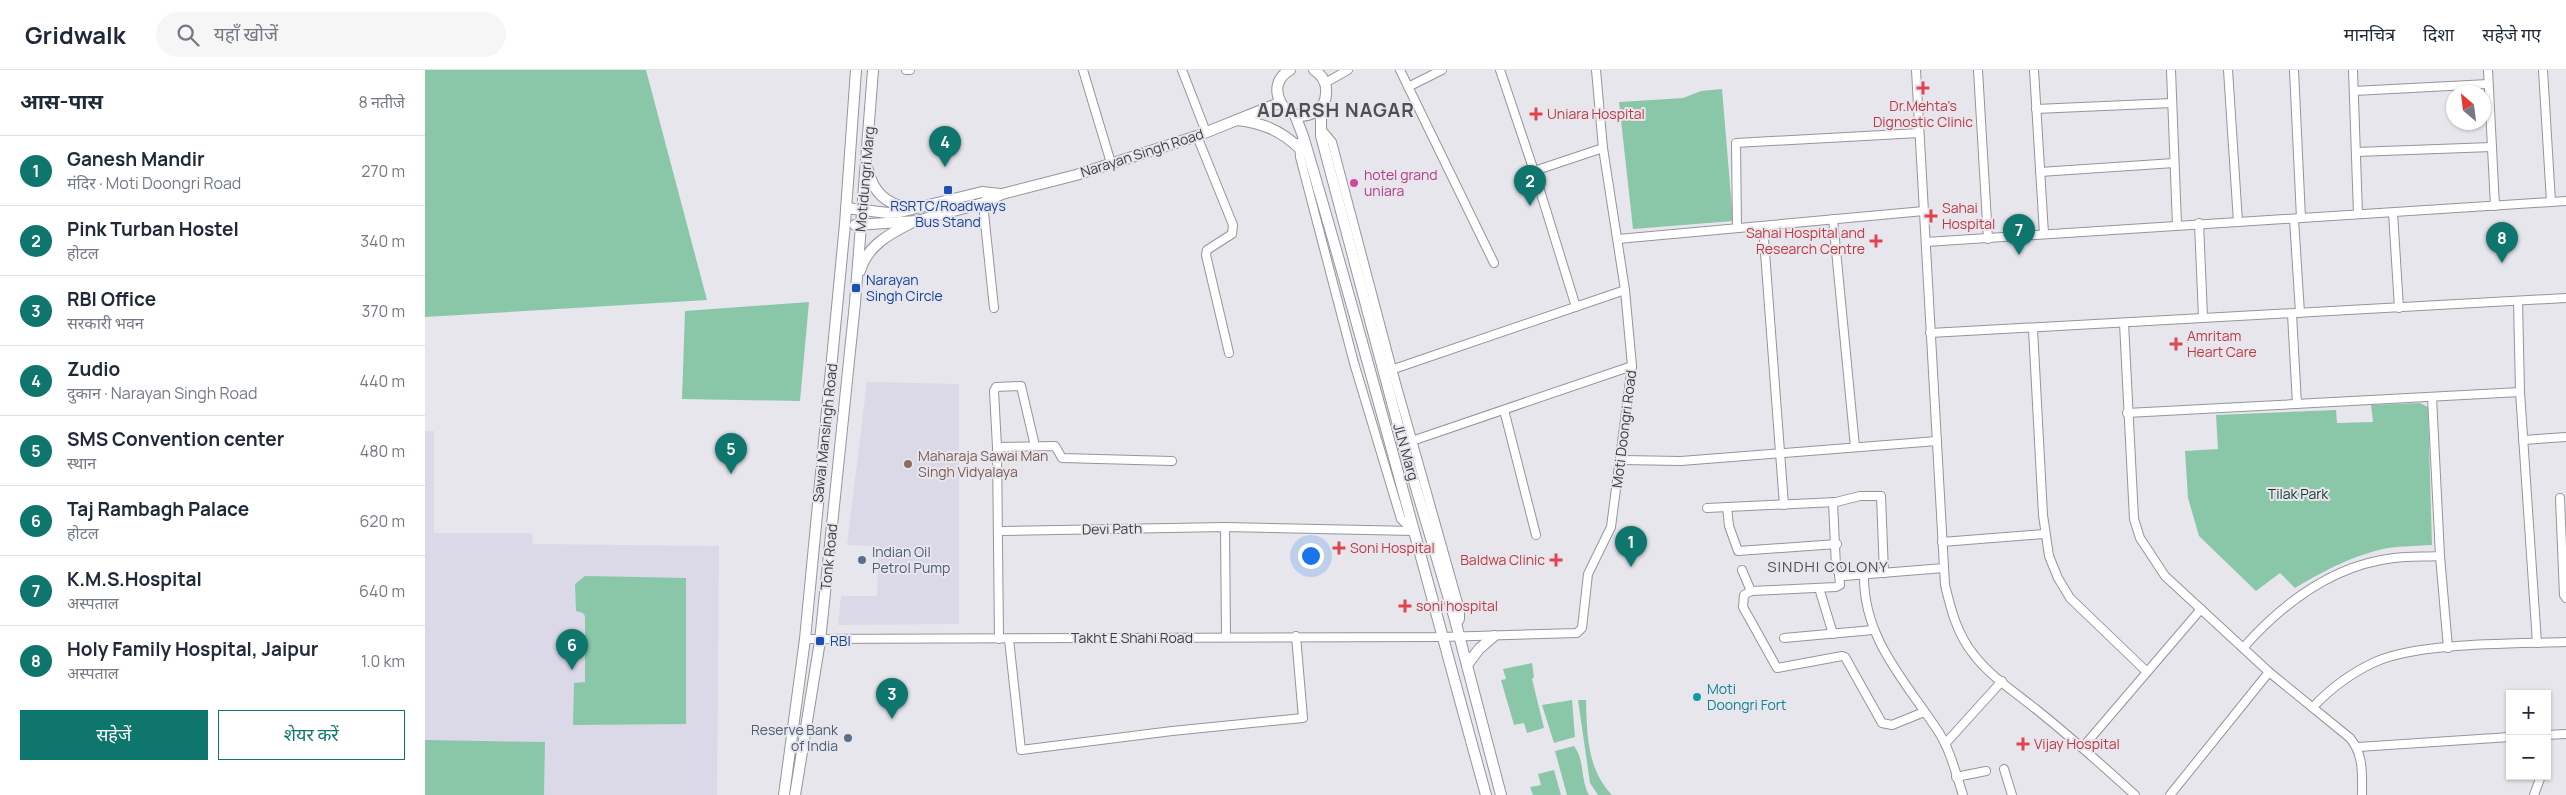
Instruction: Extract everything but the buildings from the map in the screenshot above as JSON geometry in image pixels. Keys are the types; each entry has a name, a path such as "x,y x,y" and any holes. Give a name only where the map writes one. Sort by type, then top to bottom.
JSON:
{"main road":[{"name":"Sawai Mansingh Road","path":"784,795 805,639 845,224 856,70"},
{"name":"Motidungri Marg","path":"856,288 873,70"},
{"path":"1290,70 1281,74 1277,93 1279,102 1285,110 1295,115 1310,115 1321,106"},
{"path":"1314,70 1325,83"},
{"name":"JLN Marg","path":"1325,83 1326,98 1321,106 1321,129 1408,442 1501,795"},
{"name":"Narayan Singh Road","path":"1002,194 1111,164 1202,134 1279,102"},
{"name":"JLN Marg","path":"1295,115 1351,297 1441,637 1486,795"},
{"path":"1237,120 1257,123 1274,129 1298,147"},
{"path":"866,160 871,181 877,194 892,204 915,210"},
{"path":"846,208 888,213 915,210 981,192 1002,194"},
{"path":"856,288 862,264 869,252 885,236 917,221 983,203 1002,194"},
{"path":"845,224 861,225 917,221"},
{"name":"Tonk Road","path":"795,795 820,641 856,288"},
{"path":"1467,665 1479,649 1494,636"}],"street":[{"path":"1083,70 1111,164"},
{"path":"1183,70 1202,134 1233,225 1232,234 1207,250 1206,255 1229,353"},
{"path":"1325,83 1348,70"},
{"path":"1400,70 1494,263"},
{"path":"1408,87 1441,70"},
{"path":"1499,70 1534,171 1576,308"},
{"name":"Moti Doongri Road","path":"1458,631 1494,636 1568,635 1580,631 1588,574 1611,527 1632,366 1625,290 1603,148 1596,70"},
{"path":"1917,70 1942,542 1945,585 1953,617 1962,637 1974,656 2083,747 2135,795"},
{"path":"1978,70 1988,238"},
{"path":"2034,70 2043,234"},
{"path":"2171,70 2177,225"},
{"path":"2228,70 2237,222"},
{"path":"2294,70 2297,218 2297,404"},
{"path":"2353,70 2359,214"},
{"path":"2488,70 2495,206"},
{"path":"2543,70 2551,202"},
{"path":"2354,91 2488,84"},
{"path":"2036,109 2172,103"},
{"path":"1737,228 1736,143 1919,133"},
{"path":"1303,136 1298,147 1355,363 1401,519 1414,531"},
{"path":"2356,152 2492,147"},
{"path":"1534,171 1603,148"},
{"path":"2040,172 2175,163"},
{"path":"1925,242 2566,201"},
{"path":"983,203 994,308"},
{"path":"1618,239 1924,211"},
{"path":"2393,213 2399,308"},
{"path":"1833,219 1855,447"},
{"path":"2199,223 2203,317"},
{"path":"1763,226 1784,505"},
{"path":"1388,370 1625,290"},
{"path":"1930,333 2033,329 2203,317 2566,298"},
{"path":"2518,301 2520,392 2537,643"},
{"path":"2124,323 2127,413 2134,519 2140,538 2165,576 2269,672 2358,747 2361,759 2362,795"},
{"path":"2033,329 2045,534 2049,556 2058,578 2070,598 2147,672"},
{"path":"1408,442 1632,366"},
{"path":"999,639 999,531 994,391 999,386 1017,385 1021,389 1035,446"},
{"path":"2127,413 2520,392"},
{"path":"2432,397 2440,556 2448,648"},
{"path":"1504,410 1536,535"},
{"path":"2523,440 2566,437"},
{"path":"1621,460 1681,461 1937,441"},
{"path":"997,447 1057,446 1063,458 1172,461"},
{"path":"1707,508 1833,502 1860,496 1881,496 1884,573"},
{"path":"2560,498 2564,595 2566,598"},
{"path":"1833,502 1837,544 1836,567 1840,585 1819,588 1751,591 1744,596 1743,606 1777,668 1845,657 1882,722 1892,725 1924,712"},
{"path":"1727,507 1729,526 1739,551 1837,544"},
{"path":"1225,527 1227,637"},
{"name":"Devi Path","path":"999,531 1225,527 1414,531"},
{"path":"1942,542 2045,534"},
{"path":"2243,648 2269,618 2289,602 2341,573 2368,563 2394,558 2440,556"},
{"path":"1839,574 1844,576 1864,575 1944,568"},
{"path":"1742,570 1751,591"},
{"path":"1864,575 1867,609 1873,630 1898,676 1945,744 1963,795"},
{"path":"1819,588 1833,634"},
{"path":"2083,747 2201,609"},
{"path":"1784,638 1873,630"},
{"name":"Takht E Shahi Road","path":"805,639 820,641 1296,636 1441,637 1458,631"},
{"path":"1009,639 1021,750 1172,731 1303,718 1296,636"},
{"path":"2313,708 2327,692 2346,678 2376,662 2404,653 2448,648 2566,642"},
{"path":"2170,795 2269,672"},
{"path":"1945,744 2002,681"},
{"path":"2551,735 2566,734"},
{"path":"2358,747 2506,737"},
{"path":"2004,769 2012,795"},
{"path":"1957,777 1986,770"},
{"path":"2534,795 2540,780"}],"shaded area":[{"name":"Maharaja Sawai Man Singh Vidyalaya","path":"867,382 959,384 959,624 838,625 841,596 877,596 879,546 847,545"},
{"path":"425,431 434,431 434,533 532,533 533,544 719,546 717,795 425,795"}],"green space":[{"path":"425,70 646,70 707,300 425,317"},
{"path":"1722,89 1733,221 1633,229 1619,102 1683,98 1701,91"},
{"path":"809,302 800,401 682,399 685,311"},
{"name":"Tilak Park","path":"2420,403 2428,407 2432,545 2388,548 2364,554 2328,569 2295,588 2280,573 2256,591 2199,536 2188,498 2185,451 2218,449 2216,415 2336,410 2337,423 2373,422 2371,405"},
{"path":"585,576 686,578 686,724 573,725 574,683 585,682 585,616 583,613 576,611 575,584"},
{"path":"1532,663 1534,677 1532,679 1544,728 1527,733 1524,723 1514,725 1501,680 1506,679 1503,669"},
{"path":"1572,700 1575,737 1554,743 1542,705"},
{"path":"1578,700 1586,700 1588,738 1593,762 1604,785 1612,795 1598,795 1590,783"},
{"path":"425,740 545,742 544,795 425,795"},
{"path":"1574,746 1580,757 1584,783 1589,795 1567,795 1555,751"},
{"path":"1554,770 1561,795 1533,795 1530,787 1541,785 1538,774"}],"place":[{"name":"Dr.Mehta's Dignostic Clinic","path":"1923,88"},
{"name":"Uniara Hospital","path":"1536,114"},
{"name":"Zudio","path":"945,167"},
{"name":"hotel grand uniara","path":"1354,183"},
{"name":"RSRTC/Roadways Bus Stand","path":"948,190"},
{"name":"Pink Turban Hostel","path":"1530,206"},
{"name":"Sahai Hospital","path":"1931,216"},
{"name":"Sahai Hospital and Research Centre","path":"1876,241"},
{"name":"K.M.S.Hospital","path":"2019,255"},
{"name":"Holy Family Hospital, Jaipur","path":"2502,263"},
{"name":"Narayan Singh Circle","path":"856,288"},
{"name":"Amritam Heart Care","path":"2176,344"},
{"name":"Maharaja Sawai Man Singh Vidyalaya","path":"908,464"},
{"name":"SMS Convention center","path":"731,474"},
{"name":"Soni Hospital","path":"1339,548"},
{"name":"Indian Oil Petrol Pump","path":"862,560"},
{"name":"Baldwa Clinic","path":"1556,560"},
{"name":"Ganesh Mandir","path":"1631,567"},
{"name":"soni hospital","path":"1405,606"},
{"name":"RBI","path":"820,641"},
{"name":"Taj Rambagh Palace","path":"572,670"},
{"name":"Moti Doongri Fort","path":"1697,697"},
{"name":"RBI Office","path":"892,719"},
{"name":"Reserve Bank of India","path":"848,738"},
{"name":"Vijay Hospital","path":"2023,744"}],"district":[{"name":"ADARSH NAGAR","path":"1336,110"},
{"name":"SINDHI COLONY","path":"1828,567"}]}
